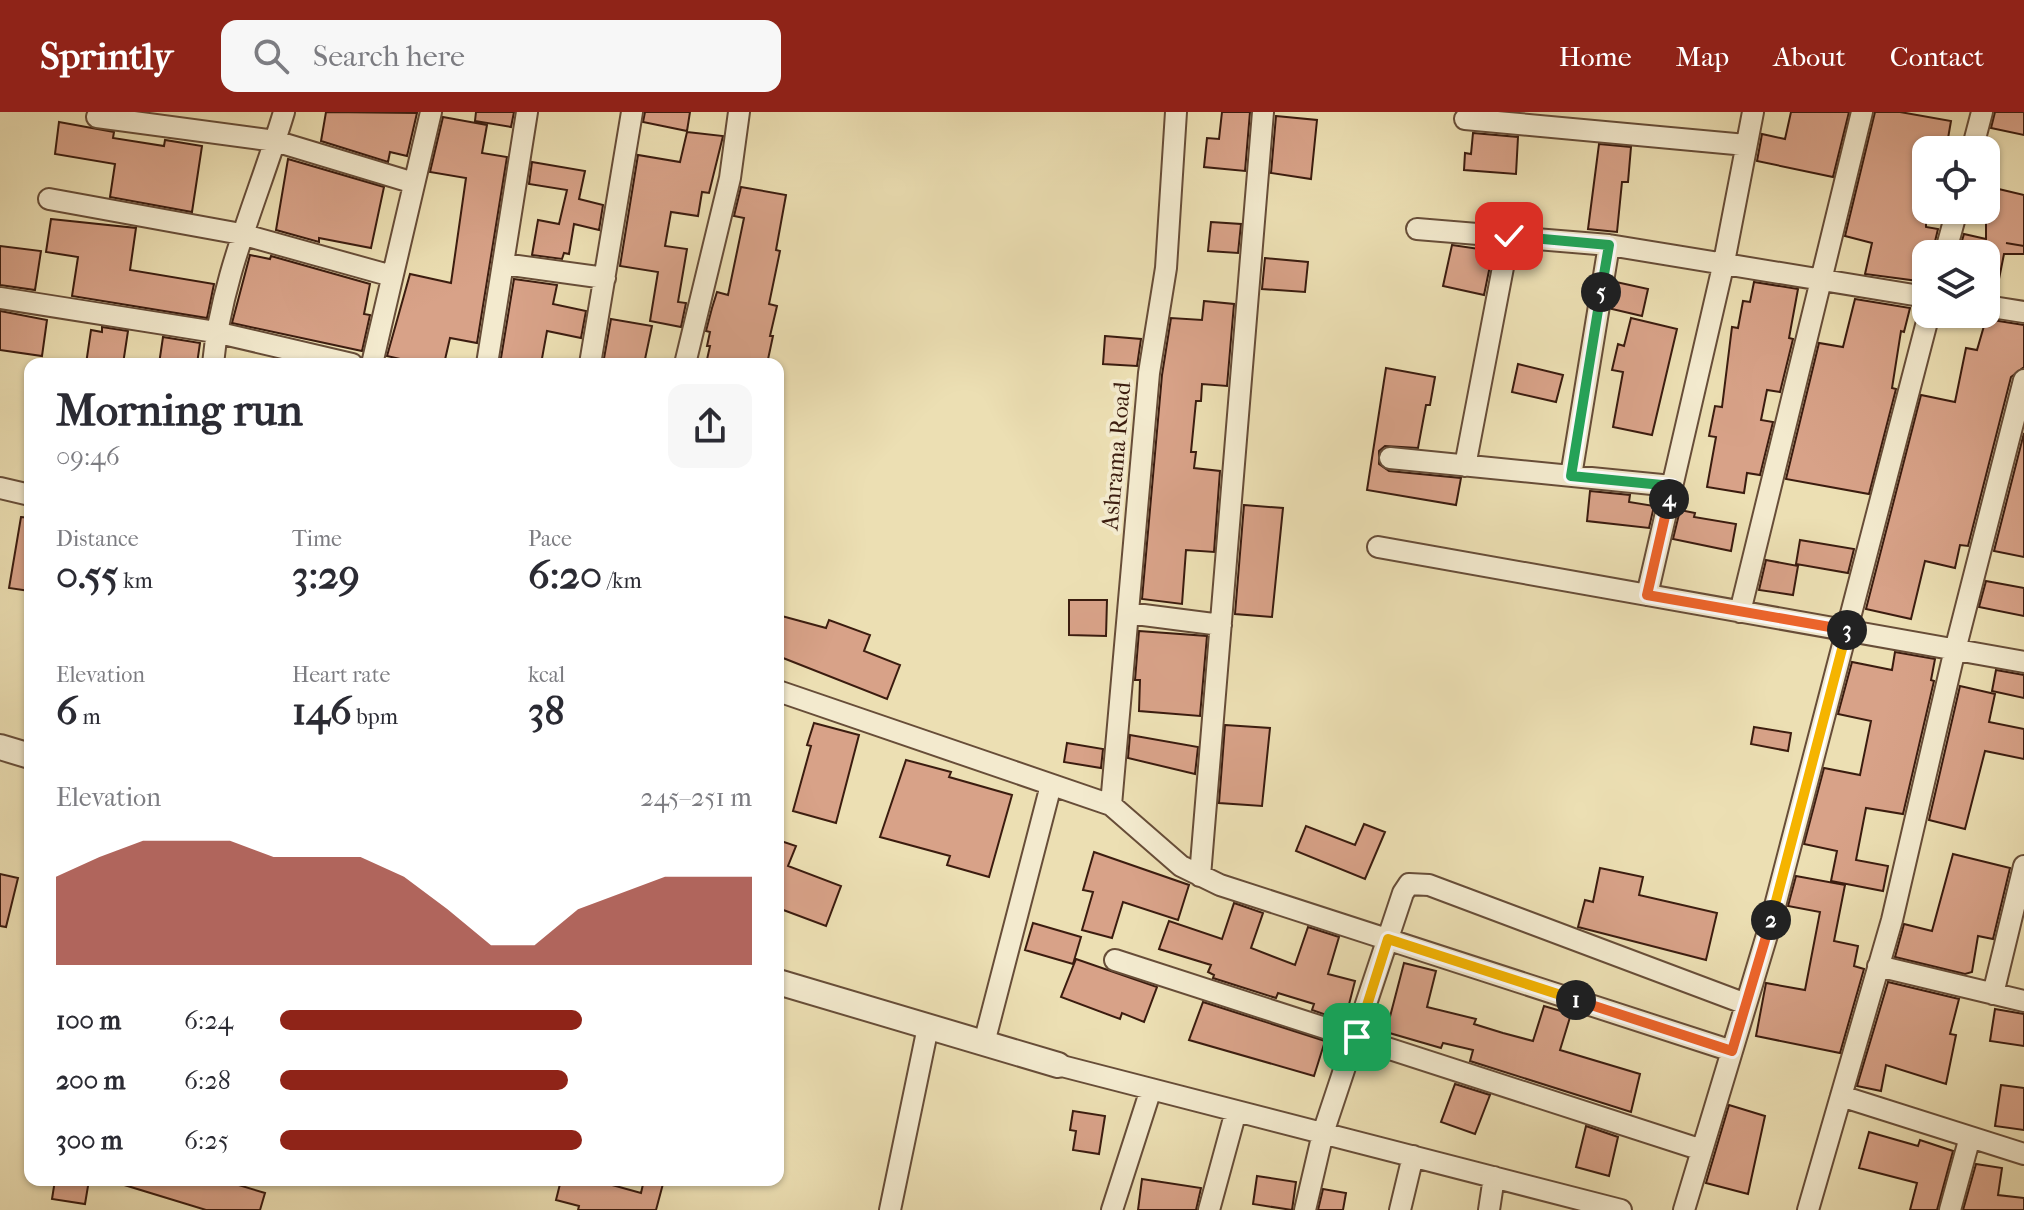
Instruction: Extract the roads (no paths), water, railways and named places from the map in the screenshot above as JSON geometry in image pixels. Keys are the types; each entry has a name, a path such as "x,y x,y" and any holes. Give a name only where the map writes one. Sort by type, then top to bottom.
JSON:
{"street":[{"path":"213,358 215,332 241,234 284,112"},
{"path":"373,358 431,112"},
{"path":"488,358 527,112"},
{"path":"591,358 632,112"},
{"path":"686,358 730,178 739,112"},
{"name":"Ashrama Road","path":"1111,805 1149,373 1166,268 1176,112"},
{"path":"1200,876 1263,112"},
{"path":"1647,595 1724,262 1753,112"},
{"path":"1740,612 1862,112"},
{"path":"1976,136 1982,112"},
{"path":"97,117 275,141 414,183"},
{"path":"1465,119 1746,145"},
{"path":"49,199 241,234 392,276"},
{"path":"1417,229 1609,245 1912,295"},
{"path":"1465,466 1509,236"},
{"path":"1571,476 1609,245"},
{"path":"503,264 605,278"},
{"path":"0,298 215,332 326,358"},
{"path":"2000,308 2024,312"},
{"path":"1684,1210 1746,1004 1848,631 1925,328"},
{"path":"1808,1210 1878,966 2024,380"},
{"path":"1390,458 1672,486"},
{"path":"0,488 24,494"},
{"path":"1378,547 2024,662"},
{"path":"1128,613 1221,625"},
{"path":"784,693 1111,805 1181,866 1200,876 1732,1051"},
{"path":"0,747 24,754"},
{"path":"984,1043 1051,785"},
{"path":"1993,994 2024,866"},
{"path":"1305,1210 1323,1133 1409,884 1429,885 1746,1004"},
{"path":"1115,960 1702,1150"},
{"path":"1878,966 2024,1001"},
{"path":"784,984 1058,1065 1494,1177 1588,1206 1621,1210"},
{"path":"890,1210 928,1027"},
{"path":"1112,1210 1151,1089"},
{"path":"1841,1096 2024,1154"},
{"path":"1209,1210 1236,1111"},
{"path":"1950,1210 1970,1137"},
{"path":"1400,1210 1413,1156"},
{"path":"1489,1210 1494,1177"}]}
